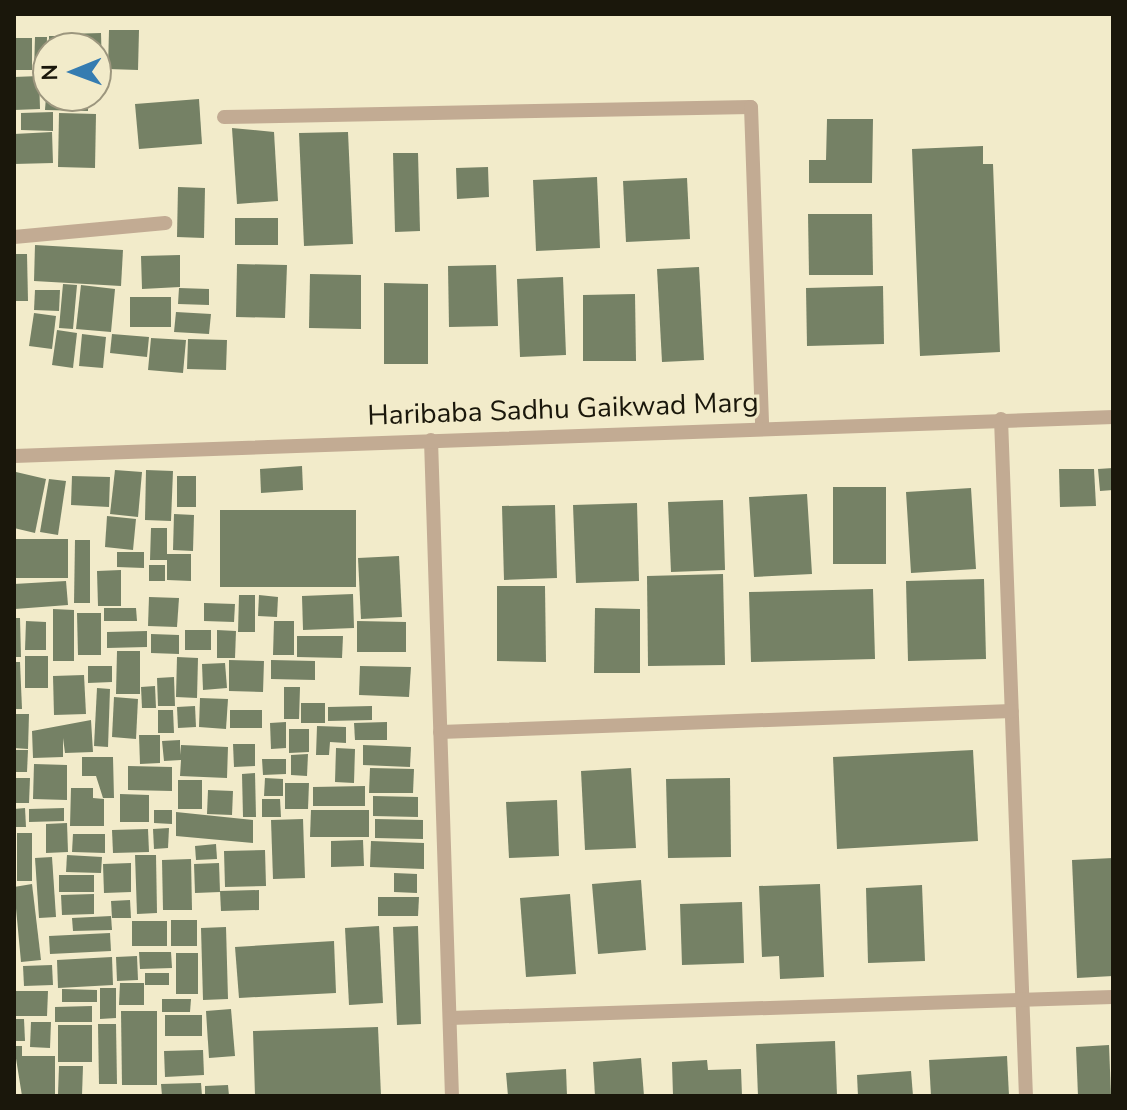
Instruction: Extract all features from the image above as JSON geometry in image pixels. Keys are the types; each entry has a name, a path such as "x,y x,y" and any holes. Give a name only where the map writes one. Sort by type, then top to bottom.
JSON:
{"lane":[{"path":"224,117 751,107 762,428"},
{"path":"14,237 165,223"},
{"name":"Haribaba Sadhu Gaikwad Marg","path":"14,456 1113,417"},
{"path":"1001,419 1026,1096"},
{"path":"431,440 452,1096"},
{"path":"440,732 1012,711"},
{"path":"450,1018 1113,997"}],"building":[{"path":"139,30 138,70 112,69 112,32 109,32"},
{"path":"14,38 32,38 32,70 14,70"},
{"path":"32,76 32,109 14,110 14,77"},
{"path":"199,99 202,144 139,149 135,104"},
{"path":"53,112 53,131 21,130 21,113"},
{"path":"59,113 96,114 95,168 58,167"},
{"path":"827,119 873,119 872,183 809,183 809,160 826,160"},
{"path":"232,128 274,132 278,201 237,204"},
{"path":"52,132 53,163 14,164 14,134"},
{"path":"348,132 353,244 304,246 299,133"},
{"path":"983,146 983,164 993,164 1000,352 920,356 912,149"},
{"path":"393,153 418,153 420,231 395,232"},
{"path":"488,167 489,197 457,199 456,168"},
{"path":"597,177 600,248 536,251 533,180"},
{"path":"687,178 690,239 626,242 623,181"},
{"path":"178,187 205,188 204,238 177,237"},
{"path":"808,214 872,214 873,275 809,275"},
{"path":"235,218 278,218 278,245 235,245"},
{"path":"35,245 123,250 121,286 34,281"},
{"path":"14,254 27,254 28,301 14,301"},
{"path":"180,255 180,287 142,289 141,256"},
{"path":"237,264 287,265 285,318 236,317"},
{"path":"496,265 498,326 449,327 448,266"},
{"path":"699,267 704,360 662,362 657,269"},
{"path":"310,274 361,275 361,329 309,328"},
{"path":"563,277 566,355 520,357 517,279"},
{"path":"384,283 428,284 428,364 384,364"},
{"path":"63,284 77,285 73,329 59,328"},
{"path":"81,285 115,289 111,332 76,329"},
{"path":"883,286 884,344 807,346 806,288"},
{"path":"179,288 209,289 209,305 178,304"},
{"path":"35,290 60,290 59,311 34,310"},
{"path":"635,294 636,361 583,361 583,295"},
{"path":"130,297 171,297 171,327 130,327"},
{"path":"176,312 211,314 209,334 174,332"},
{"path":"34,313 56,316 52,349 29,346"},
{"path":"57,330 77,333 73,368 52,365"},
{"path":"82,334 106,337 103,368 79,366"},
{"path":"112,334 149,337 147,357 110,353"},
{"path":"151,338 186,340 183,373 148,370"},
{"path":"188,339 227,340 226,370 187,369"},
{"path":"302,466 303,490 261,493 260,469"},
{"path":"1113,468 1113,490 1100,491 1098,469"},
{"path":"1059,469 1094,469 1096,506 1060,507"},
{"path":"115,470 142,472 138,517 110,514"},
{"path":"146,470 173,471 171,521 145,520"},
{"path":"16,472 46,479 35,533 14,528"},
{"path":"72,476 110,477 109,507 71,505"},
{"path":"177,476 196,476 196,507 177,507"},
{"path":"49,479 66,481 58,535 40,532"},
{"path":"833,487 886,487 886,564 833,564"},
{"path":"971,488 976,569 911,573 906,492"},
{"path":"807,494 812,574 754,577 749,497"},
{"path":"723,500 725,570 671,572 668,502"},
{"path":"637,503 639,581 576,583 573,505"},
{"path":"555,505 557,578 504,580 502,506"},
{"path":"220,510 356,510 356,587 220,587"},
{"path":"174,514 194,515 193,551 173,550"},
{"path":"107,516 136,519 133,550 105,547"},
{"path":"151,528 167,528 167,554 191,554 191,581 167,580 167,560 150,560"},
{"path":"14,539 68,539 68,578 14,578"},
{"path":"75,540 90,540 90,603 74,603"},
{"path":"117,552 144,552 144,568 117,567"},
{"path":"399,556 402,617 361,619 358,558"},
{"path":"149,565 165,565 165,581 149,581"},
{"path":"121,570 121,606 98,606 97,571"},
{"path":"723,574 725,665 648,666 647,576"},
{"path":"984,579 986,659 908,661 906,581"},
{"path":"66,581 68,605 15,609 14,584"},
{"path":"497,586 545,586 546,662 497,661"},
{"path":"873,589 875,659 751,662 749,592"},
{"path":"353,594 354,628 303,630 302,596"},
{"path":"239,595 255,595 255,632 238,632"},
{"path":"259,595 278,597 277,617 258,616"},
{"path":"149,597 179,598 177,627 148,626"},
{"path":"204,603 235,604 234,622 204,621"},
{"path":"104,608 136,608 137,621 104,621"},
{"path":"595,608 640,609 640,673 594,673"},
{"path":"53,609 74,610 74,661 53,661"},
{"path":"77,613 101,613 101,655 78,655"},
{"path":"14,618 20,618 21,657 14,657"},
{"path":"26,621 46,622 46,650 25,650"},
{"path":"274,621 294,621 294,655 273,655"},
{"path":"357,621 406,622 406,652 357,652"},
{"path":"185,630 211,630 211,650 185,650"},
{"path":"217,630 236,631 235,658 217,658"},
{"path":"147,631 147,647 107,648 107,632"},
{"path":"151,634 179,635 179,654 151,653"},
{"path":"297,636 343,636 342,658 297,657"},
{"path":"117,651 140,651 140,694 116,694"},
{"path":"25,656 48,656 48,688 25,688"},
{"path":"177,657 198,658 197,698 176,697"},
{"path":"229,660 264,661 263,692 229,691"},
{"path":"271,660 315,661 315,680 271,679"},
{"path":"14,662 20,662 22,709 14,709"},
{"path":"225,663 227,688 203,690 202,664"},
{"path":"88,666 112,666 112,682 88,683"},
{"path":"360,666 411,667 409,697 359,695"},
{"path":"84,675 86,714 54,715 53,676"},
{"path":"174,677 175,706 158,706 157,678"},
{"path":"155,686 156,708 142,708 141,687"},
{"path":"284,687 300,687 299,719 284,719"},
{"path":"97,688 110,689 108,747 94,746"},
{"path":"114,697 138,699 136,739 112,737"},
{"path":"200,698 228,699 226,729 199,727"},
{"path":"301,703 325,703 325,723 301,723"},
{"path":"195,706 196,727 178,728 177,707"},
{"path":"372,706 372,720 328,721 328,707"},
{"path":"158,710 173,710 174,733 158,733"},
{"path":"230,710 262,710 262,728 230,728"},
{"path":"14,714 29,714 28,749 14,748"},
{"path":"91,720 93,752 65,753 63,738 63,757 33,758 32,731"},
{"path":"286,722 286,748 271,749 270,723"},
{"path":"387,722 387,740 355,740 354,723"},
{"path":"317,726 346,727 346,743 330,742 329,755 316,755"},
{"path":"289,729 309,729 309,752 289,753"},
{"path":"139,735 160,735 160,763 140,764"},
{"path":"180,740 180,755 181,745 228,747 227,778 180,776 181,760 164,761 162,741"},
{"path":"233,744 255,744 255,766 234,767"},
{"path":"363,745 411,747 410,767 363,765"},
{"path":"336,748 355,749 354,783 335,782"},
{"path":"14,750 28,750 27,772 14,772"},
{"path":"973,750 978,841 837,849 833,757"},
{"path":"308,754 307,776 291,775 291,755"},
{"path":"82,757 113,757 114,798 103,798 96,776 82,776"},
{"path":"262,759 286,759 286,774 263,775"},
{"path":"34,764 67,765 67,800 33,799"},
{"path":"128,766 172,767 172,791 128,790"},
{"path":"370,768 414,769 413,793 369,793"},
{"path":"631,768 636,848 585,850 581,771"},
{"path":"255,773 256,817 243,817 242,774"},
{"path":"14,778 30,778 29,803 14,803"},
{"path":"265,778 283,779 283,796 264,796"},
{"path":"730,778 731,857 668,858 666,779"},
{"path":"178,780 202,780 202,809 178,809"},
{"path":"285,783 309,783 308,809 285,809"},
{"path":"365,786 365,806 313,806 313,787"},
{"path":"71,788 93,788 93,798 104,799 104,826 70,826"},
{"path":"208,790 233,791 232,815 207,814"},
{"path":"120,794 149,795 149,822 120,822"},
{"path":"373,796 418,797 418,817 373,816"},
{"path":"262,799 280,799 281,817 262,817"},
{"path":"557,800 559,856 509,858 506,802"},
{"path":"25,808 26,827 14,827 14,809"},
{"path":"64,808 64,821 29,822 29,809"},
{"path":"154,810 172,810 172,824 154,823"},
{"path":"311,810 369,810 369,837 310,837"},
{"path":"176,812 253,820 253,843 176,836"},
{"path":"303,819 305,878 273,879 271,820"},
{"path":"375,819 423,820 423,839 375,838"},
{"path":"67,823 68,852 46,853 46,824"},
{"path":"169,828 168,848 154,849 153,829"},
{"path":"148,829 149,852 113,853 112,830"},
{"path":"17,833 32,833 32,881 17,881"},
{"path":"73,834 105,834 105,853 72,852"},
{"path":"363,840 364,866 331,867 331,841"},
{"path":"371,841 424,843 424,869 370,867"},
{"path":"216,844 217,859 196,860 195,846"},
{"path":"265,850 266,886 225,887 224,851"},
{"path":"67,855 102,857 101,873 66,872"},
{"path":"135,855 156,855 157,913 137,914"},
{"path":"52,857 56,917 39,918 35,858"},
{"path":"1113,858 1113,976 1077,978 1072,860"},
{"path":"191,859 192,910 163,910 162,860"},
{"path":"131,863 131,892 104,893 103,864"},
{"path":"219,863 220,892 195,893 194,864"},
{"path":"394,873 417,874 417,893 394,892"},
{"path":"59,875 94,875 94,892 59,892"},
{"path":"641,880 646,950 598,954 592,884"},
{"path":"32,884 41,960 21,962 14,887"},
{"path":"820,884 824,977 780,979 779,956 762,957 759,886"},
{"path":"922,885 925,961 868,963 866,888"},
{"path":"259,890 259,910 221,911 220,891"},
{"path":"94,894 94,914 62,915 61,895"},
{"path":"570,894 576,974 526,977 520,898"},
{"path":"378,897 419,897 418,916 378,916"},
{"path":"130,900 131,918 112,918 111,901"},
{"path":"742,902 744,963 682,965 680,904"},
{"path":"111,916 112,930 73,931 72,918"},
{"path":"171,920 197,920 197,946 171,946"},
{"path":"132,921 167,921 167,946 132,946"},
{"path":"379,926 383,1003 349,1005 345,928"},
{"path":"418,926 421,1024 397,1025 393,927"},
{"path":"226,927 228,999 203,1000 201,928"},
{"path":"110,933 111,951 50,954 49,936"},
{"path":"334,941 336,993 239,998 235,947"},
{"path":"139,952 171,952 172,968 140,969"},
{"path":"176,953 198,953 198,994 176,994"},
{"path":"137,956 138,980 117,981 116,957"},
{"path":"112,957 113,985 58,988 57,960"},
{"path":"52,965 53,985 24,986 23,966"},
{"path":"145,973 169,973 169,985 145,985"},
{"path":"120,983 144,983 144,1005 119,1005"},
{"path":"100,988 116,988 116,1018 100,1019"},
{"path":"62,989 97,990 97,1002 62,1002"},
{"path":"14,991 48,991 47,1016 14,1016"},
{"path":"162,999 191,999 190,1012 162,1012"},
{"path":"92,1006 92,1022 55,1022 55,1007"},
{"path":"231,1009 235,1056 209,1058 206,1011"},
{"path":"121,1011 157,1011 157,1085 122,1085"},
{"path":"165,1015 202,1015 202,1036 165,1036"},
{"path":"14,1019 24,1019 25,1041 14,1041"},
{"path":"31,1022 51,1022 50,1048 30,1047"},
{"path":"98,1024 116,1024 117,1084 99,1084"},
{"path":"58,1025 92,1025 92,1062 58,1062"},
{"path":"378,1027 381,1096 255,1096 253,1031"},
{"path":"835,1041 837,1096 758,1096 756,1044"},
{"path":"1109,1045 1111,1096 1078,1096 1076,1047"},
{"path":"14,1046 22,1046 22,1056 55,1056 55,1096 22,1096"},
{"path":"203,1050 204,1075 165,1077 164,1051"},
{"path":"1007,1056 1009,1096 931,1096 929,1060"},
{"path":"641,1058 644,1096 595,1096 593,1062"},
{"path":"707,1060 708,1070 741,1069 742,1096 673,1096 672,1062"},
{"path":"59,1066 83,1066 82,1095 58,1094"},
{"path":"566,1069 567,1096 508,1096 506,1073"},
{"path":"911,1071 913,1096 858,1096 857,1075"},
{"path":"201,1083 202,1096 162,1096 161,1084"},
{"path":"228,1085 229,1096 205,1096 205,1086"}]}
